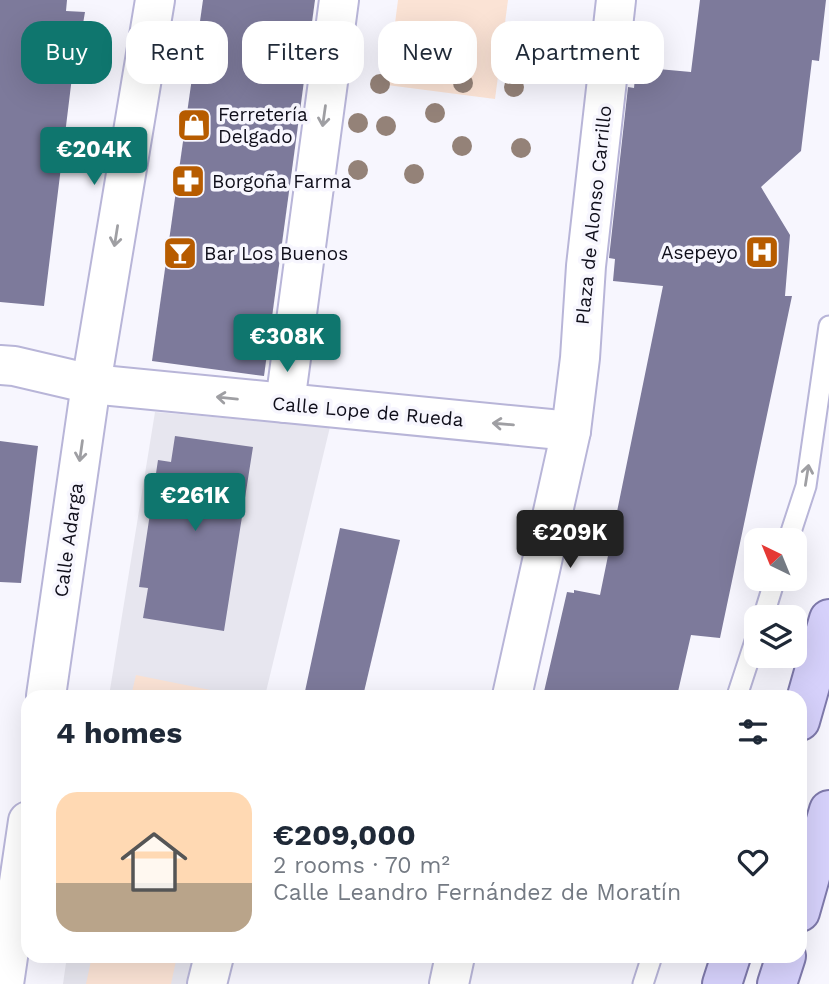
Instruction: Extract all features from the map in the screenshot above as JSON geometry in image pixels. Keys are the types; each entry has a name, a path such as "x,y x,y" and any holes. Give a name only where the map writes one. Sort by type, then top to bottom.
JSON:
{"main road":[{"path":"807,696 829,618"},
{"path":"807,887 829,810"},
{"path":"722,984 729,963"},
{"path":"777,984 784,963"}],"street":[{"name":"Calle Adarga","path":"47,690 91,384 155,0"},
{"path":"285,403 340,0"},
{"name":"Plaza de Alonso Carrillo","path":"513,690 571,431 580,358 586,266 616,0"},
{"name":"Calle Lope de Rueda","path":"0,365 91,384 571,431"},
{"path":"4,984 21,869"},
{"path":"207,984 212,963"},
{"path":"449,984 454,963"}],"lane":[{"path":"792,528 806,486 829,326"},
{"path":"739,690 746,668"},
{"path":"643,984 650,963"}],"shaded area":[{"path":"398,0 508,0 505,21 491,21 491,84 497,84 495,99 387,85 477,84 477,21 395,21"},
{"path":"155,412 330,427 266,690 110,690"},
{"path":"136,675 210,690 132,690"},
{"path":"66,963 199,963 194,984 63,984"},
{"path":"90,963 176,963 171,984 86,984"}],"building":[{"path":"0,0 67,0 66,11 85,12 83,21 21,21 21,84 71,84 44,306 0,302"},
{"path":"203,0 315,0 312,21 242,21 242,84 304,84 264,376 152,361 191,84 228,84 228,21 200,21"},
{"path":"700,0 826,0 819,61 812,60 801,151 761,187 790,235 785,296 792,296 720,638 691,635 678,690 544,690 567,592 574,593 574,590 600,595 663,286 613,281 615,259 609,258 628,87 634,88 634,84 664,84 664,70 691,72"},
{"path":"175,436 253,447 224,631 143,618 148,588 139,587 158,460 171,462"},
{"path":"0,441 38,446 21,583 0,582"},
{"path":"340,528 400,540 364,690 305,690"}],"place":[{"name":"Ferretería Delgado","path":"194,125"},
{"name":"Borgoña Farma","path":"188,181"},
{"name":"Asepeyo","path":"762,252"},
{"name":"Bar Los Buenos","path":"180,253"}]}
